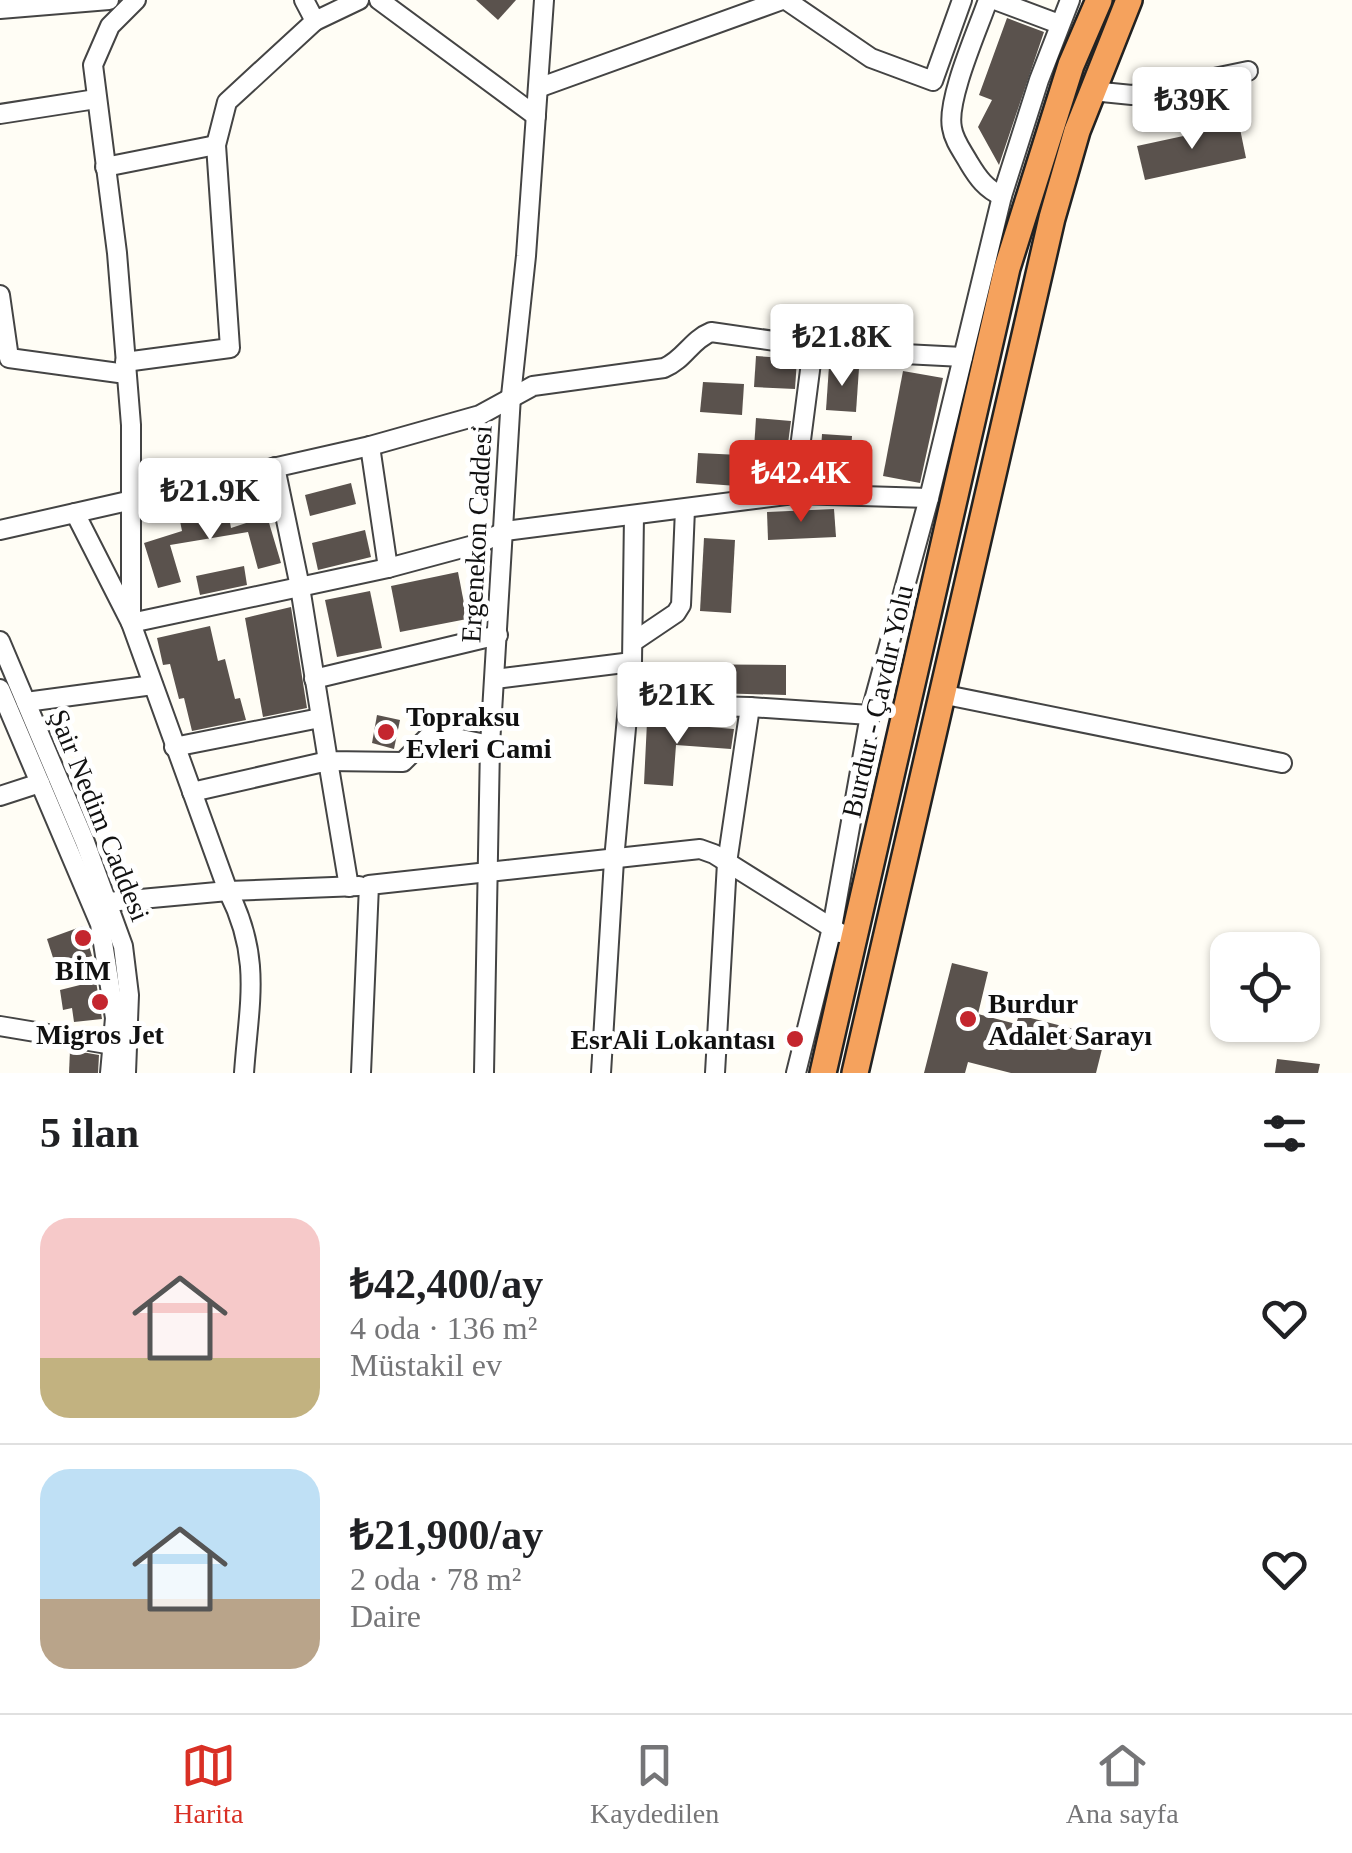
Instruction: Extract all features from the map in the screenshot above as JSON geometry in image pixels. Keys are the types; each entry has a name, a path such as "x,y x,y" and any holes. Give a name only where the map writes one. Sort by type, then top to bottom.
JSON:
{"highway":[{"name":"Burdur - Çavdır Yolu","path":"822,1073 842,934 1007,268 1071,65 1098,0"},
{"path":"855,1073 1052,218 1092,91 1129,0"}],"street":[{"path":"0,9 109,0"},
{"path":"131,623 130,424 117,253 93,66 110,26 136,0"},
{"path":"304,0 315,21"},
{"path":"0,295 4,359 126,368 230,348 216,145 227,102 315,21 360,0"},
{"path":"380,0 536,116"},
{"name":"Ergenekon Caddesi","path":"484,1073 490,745 511,396 544,0"},
{"path":"538,88 784,0 871,58 933,81 962,0"},
{"path":"1002,196 987,188 976,175 956,140 951,122 954,98 992,0 1059,24"},
{"path":"796,1073 842,934 870,715 1002,196 1070,0"},
{"path":"1092,91 1144,93 1248,71"},
{"path":"0,114 96,99"},
{"path":"104,167 216,145"},
{"path":"0,530 370,446 480,415 511,396 542,384 664,368 710,332 877,354 963,357"},
{"path":"794,494 813,347"},
{"path":"370,446 388,568"},
{"path":"275,467 300,587 348,886"},
{"path":"131,623 388,568 481,543 505,531 794,494 928,498"},
{"path":"632,642 681,605 685,509"},
{"path":"76,513 131,623 174,748 246,932 251,954 244,1073"},
{"path":"600,1073 614,860 630,704 634,515"},
{"path":"314,679 498,635"},
{"name":"Şair Nedim Caddesi","path":"0,641 123,946 130,995 126,1073"},
{"path":"495,679 632,662"},
{"path":"26,702 152,685"},
{"path":"0,689 7,724 40,783 100,924 115,1018 110,1073"},
{"path":"941,694 1282,763"},
{"path":"630,704 870,715"},
{"path":"714,1073 726,863 750,707"},
{"path":"174,748 320,718"},
{"path":"192,792 328,761 403,762 432,733 490,745"},
{"path":"0,796 40,783"},
{"path":"108,902 228,891 369,886 694,848 708,851 842,934"},
{"path":"361,1073 369,886"},
{"path":"0,1026 113,1046"}],"building":[{"path":"476,0 516,0 498,20"},
{"path":"1007,18 1044,32 999,165 978,127 992,100 979,95"},
{"path":"1239,124 1246,158 1145,180 1137,146"},
{"path":"756,356 797,359 795,389 754,387"},
{"path":"829,366 859,368 856,412 826,410"},
{"path":"903,371 943,378 920,483 883,476"},
{"path":"703,382 744,384 742,415 700,412"},
{"path":"756,418 791,421 787,451 754,449"},
{"path":"822,434 852,436 849,480 819,478"},
{"path":"698,453 740,455 737,486 696,483"},
{"path":"351,483 356,504 310,516 305,495"},
{"path":"834,509 836,537 768,540 767,512"},
{"path":"228,511 231,528 267,516 281,563 258,569 248,532 170,545 181,582 158,588 144,543 182,531 180,521"},
{"path":"365,530 371,557 318,570 312,543"},
{"path":"704,538 735,540 731,613 700,611"},
{"path":"244,566 247,585 200,595 196,576"},
{"path":"458,572 467,619 400,632 391,586"},
{"path":"370,591 382,648 337,657 325,600"},
{"path":"291,607 307,708 263,717 245,618"},
{"path":"210,626 218,661 225,659 235,699 240,698 246,720 192,731 184,698 179,699 170,664 163,665 157,638"},
{"path":"647,664 786,665 786,695 644,691"},
{"name":"Topraksu Evleri Cami","path":"377,715 400,720 394,749 372,743"},
{"path":"647,722 734,729 731,749 676,745 673,786 644,784"},
{"path":"83,926 92,956 56,967 47,939"},
{"name":"Burdur Adalet Sarayı","path":"952,963 988,972 978,1014 1016,1024 1019,1015 1105,1037 1096,1073 1011,1073 968,1062 965,1073 924,1073"},
{"path":"96,981 102,1019 74,1022 72,1008 63,1010 60,990"},
{"path":"70,1050 99,1055 98,1073 69,1073"},
{"path":"1277,1059 1320,1064 1318,1073 1275,1073"}],"place":[{"name":"Topraksu Evleri Cami","path":"386,732"},
{"name":"BİM","path":"83,938"},
{"name":"Migros Jet","path":"100,1002"},
{"name":"Burdur Adalet Sarayı","path":"968,1019"},
{"name":"EsrAli Lokantası","path":"795,1039"}]}
